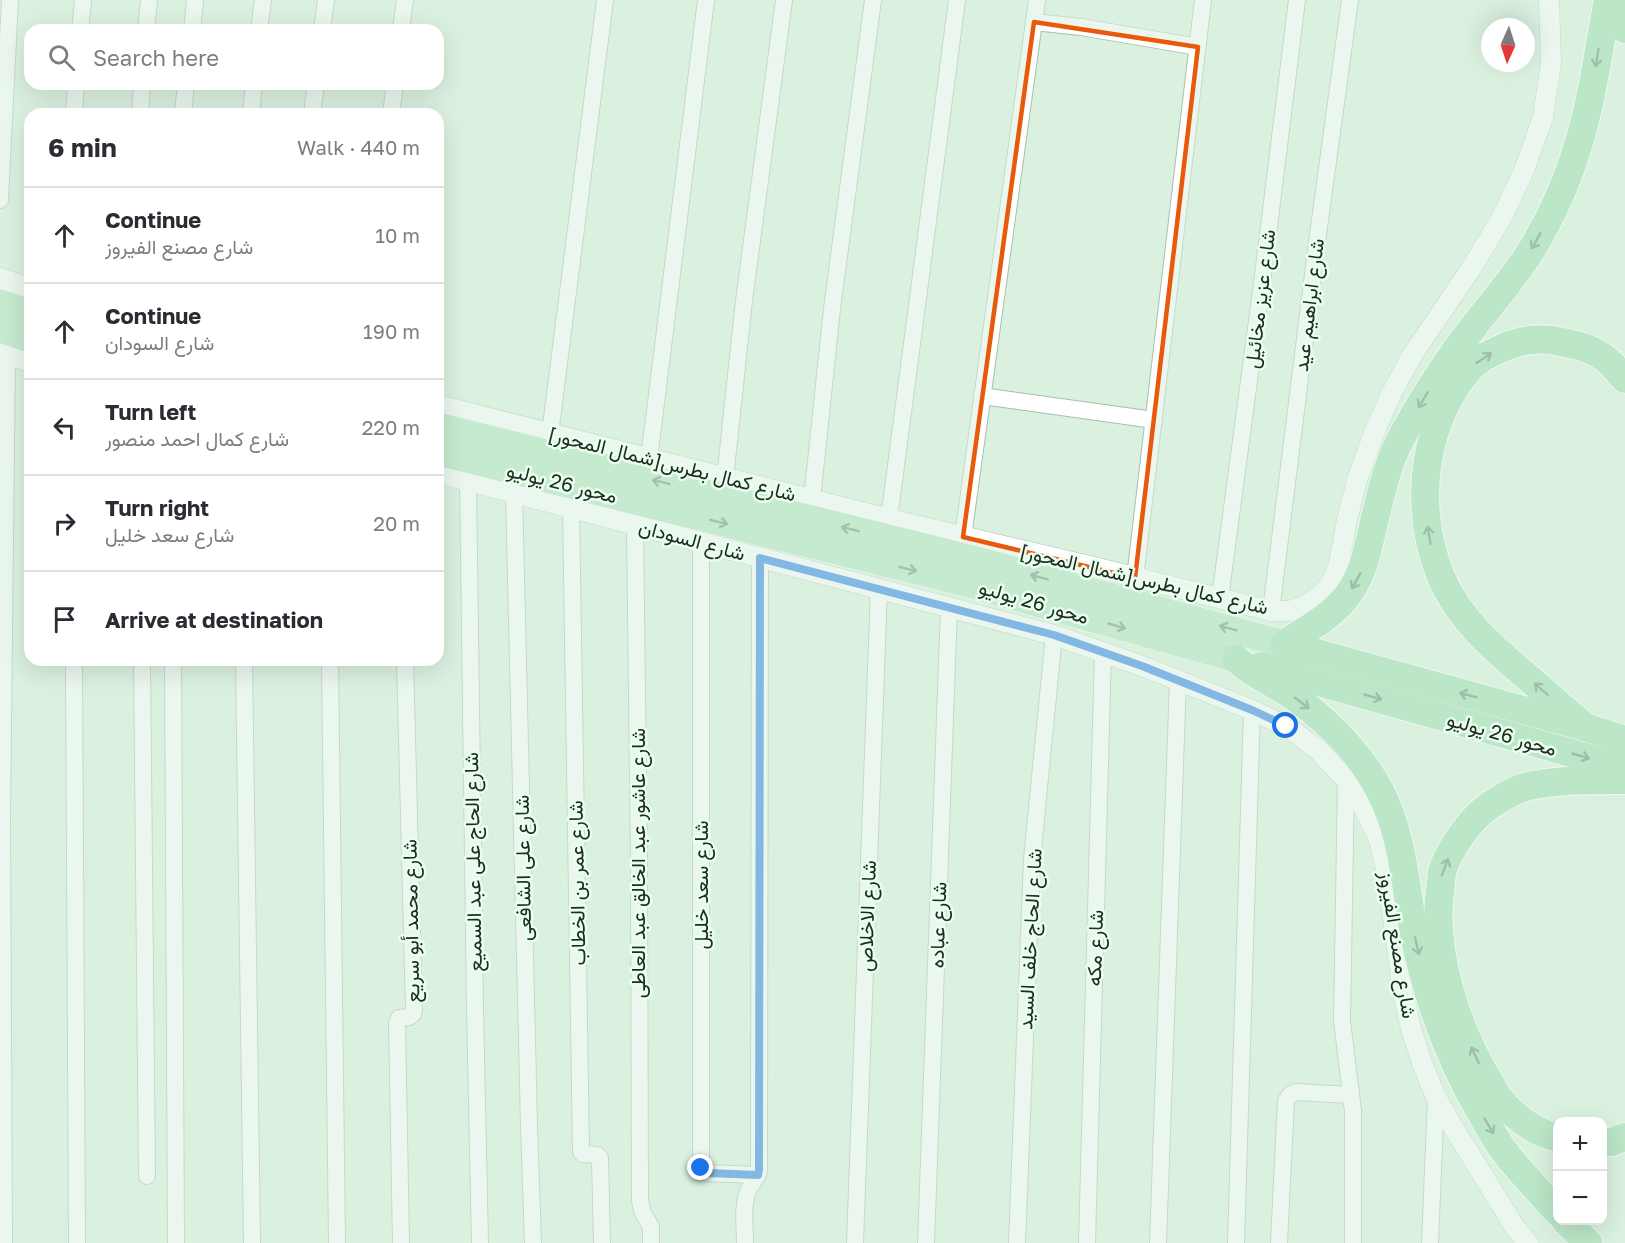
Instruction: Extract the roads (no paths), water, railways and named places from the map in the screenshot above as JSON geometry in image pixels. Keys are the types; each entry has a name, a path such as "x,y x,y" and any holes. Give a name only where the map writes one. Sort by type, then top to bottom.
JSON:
{"highway":[{"path":"1284,644 1327,616 1343,601 1356,583 1365,563 1382,487 1399,442 1448,360 1507,286 1530,252 1549,217 1580,142 1608,0"},
{"path":"1619,0 1625,28"},
{"path":"0,303 24,311"},
{"path":"1585,727 1500,654 1476,631 1458,608 1441,577 1430,543 1425,509 1425,474 1432,439 1442,409 1459,381 1480,359 1509,345 1541,339 1573,343 1602,356 1625,379"},
{"path":"2,345 24,340"},
{"name":"محور 26 يوليو","path":"444,427 973,559 1585,727 1625,740"},
{"name":"محور 26 يوليو","path":"444,453 969,584 1625,768"},
{"path":"1236,659 1245,668 1291,695 1319,717 1357,757 1378,788 1399,840 1414,934 1428,990 1447,1044 1471,1096 1501,1146 1553,1208"},
{"path":"1553,1137 1520,1120 1498,1096 1478,1062 1462,1026 1450,989 1442,951 1437,912 1442,872 1460,836 1473,821 1487,807 1523,788 1562,781 1625,780"},
{"path":"1607,1142 1625,1137"},
{"path":"1569,1225 1588,1243"}],"street":[{"path":"0,200 10,0"},
{"path":"81,24 83,0"},
{"path":"147,24 149,0"},
{"path":"193,24 195,0"},
{"path":"260,24 263,0"},
{"path":"323,24 326,0"},
{"path":"402,24 405,0"},
{"path":"550,434 604,0"},
{"path":"649,459 706,0"},
{"path":"725,478 744,301 784,0"},
{"path":"812,499 832,309 873,0"},
{"path":"889,519 957,0"},
{"path":"963,537 1037,0"},
{"path":"1135,578 1203,0"},
{"name":"شارع عزيز مخائيل","path":"1220,598 1297,0"},
{"name":"شارع ابراهيم عيد","path":"1271,611 1350,0"},
{"name":"شارع كمال بطرس[شمال المحور]","path":"444,407 889,519 1271,611 1289,611 1306,605 1322,595 1333,580 1339,563 1358,477 1390,396 1411,357 1503,217 1525,168 1543,117 1551,63 1549,0"},
{"path":"1034,22 1081,27 1198,47"},
{"path":"74,108 76,90"},
{"path":"140,108 142,90"},
{"path":"184,108 185,90"},
{"path":"252,108 253,90"},
{"path":"313,108 315,90"},
{"path":"392,108 393,90"},
{"path":"0,278 24,286"},
{"path":"2,345 24,358"},
{"path":"2,345 4,1243"},
{"path":"982,396 1154,420"},
{"name":"شارع السودان","path":"444,475 1054,635 1178,680 1252,710"},
{"name":"شارع الحاج على عبد السميع","path":"468,481 480,1243"},
{"name":"شارع على الشافعى","path":"514,493 533,1243"},
{"name":"شارع عمر بن الخطاب","path":"571,508 581,1152 597,1155 600,1158 602,1243"},
{"name":"شارع عاشور عبد الخالق عبد العاطى","path":"635,525 640,1200 642,1211 651,1227 651,1243"},
{"name":"شارع سعد خليل","path":"701,542 701,1168 707,1173 758,1175"},
{"path":"745,1243 747,1193 758,1175 760,558"},
{"name":"شارع الاخلاص","path":"855,1243 879,589"},
{"name":"شارع عباده","path":"926,1243 949,607"},
{"name":"شارع الحاج خلف السيد","path":"1017,1243 1032,859 1054,635"},
{"name":"شارع مكه","path":"1087,1243 1103,652"},
{"path":"74,666 77,1243"},
{"path":"142,666 147,1176"},
{"path":"173,666 176,1243"},
{"path":"244,666 252,1243"},
{"path":"330,666 337,1243"},
{"name":"شارع محمد أبو سريع","path":"401,1243 397,1023 399,1018 409,1017 414,1010 405,666"},
{"path":"1158,1243 1178,680"},
{"path":"1236,1243 1252,710"},
{"name":"شارع مصنع الفيروز","path":"1252,710 1286,726 1317,749 1346,780 1364,808 1380,842 1388,879 1403,993 1422,1063 1436,1097 1520,1238"},
{"path":"1346,780 1342,1021 1351,1095 1354,1145 1353,1243"},
{"path":"1279,1243 1286,1101 1296,1092 1351,1095"},
{"path":"1430,1243 1436,1097"}]}
